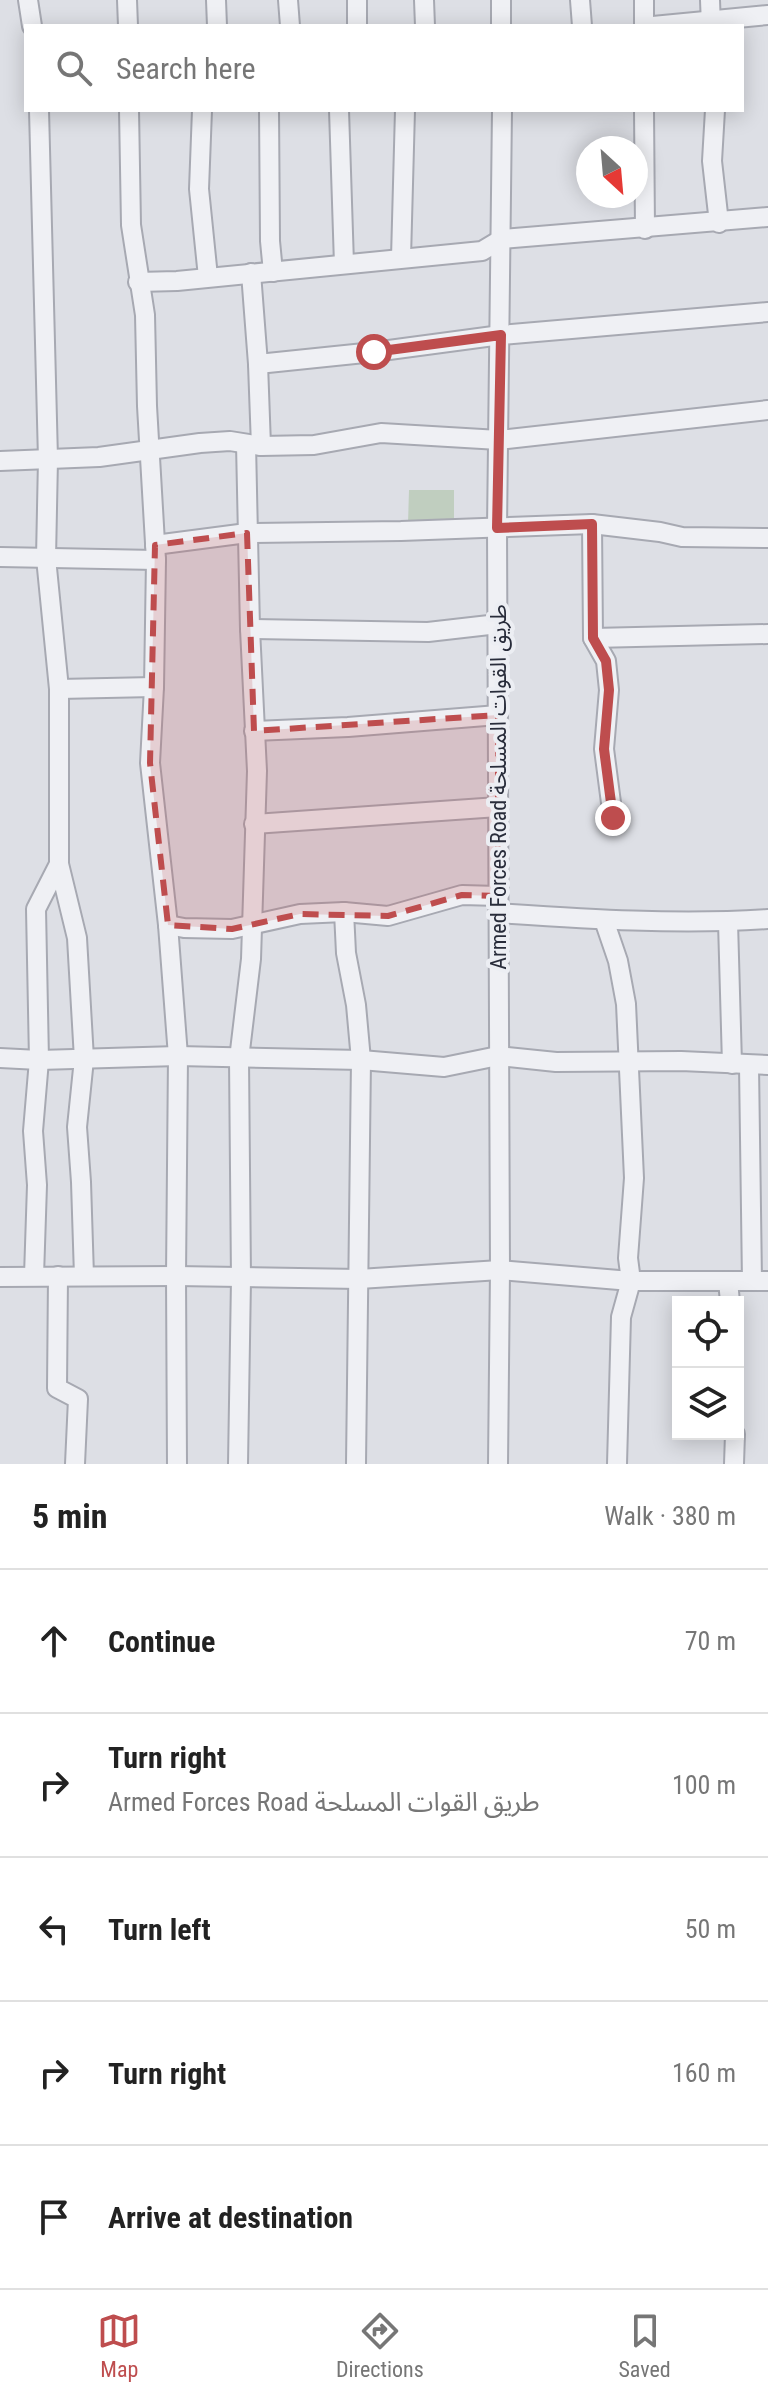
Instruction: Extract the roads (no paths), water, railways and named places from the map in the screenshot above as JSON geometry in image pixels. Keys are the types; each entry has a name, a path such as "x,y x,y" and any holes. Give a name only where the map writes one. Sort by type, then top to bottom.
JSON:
{"street":[{"path":"28,0 32,24"},
{"path":"127,0 128,24"},
{"path":"216,0 217,24"},
{"path":"288,0 290,24"},
{"path":"357,0 357,24"},
{"path":"424,0 425,24"},
{"path":"501,0 501,24"},
{"path":"580,0 582,24"},
{"path":"644,0 644,24"},
{"path":"710,0 711,24 768,15"},
{"path":"39,112 48,459 46,558 59,689 59,864 77,938 84,1059 77,1127 84,1276"},
{"path":"129,112 131,225 145,315 156,552 150,763 168,925 178,1056 177,1464"},
{"path":"202,112 199,189 208,277"},
{"path":"269,112 273,272"},
{"path":"339,112 344,264"},
{"path":"401,258 405,112"},
{"name":"Armed Forces Road طريق القوات المسلحة","path":"498,1464 497,528 502,112"},
{"path":"644,112 645,229"},
{"path":"715,112 712,161 719,223"},
{"path":"138,282 482,251 502,239 768,217"},
{"path":"238,1464 241,1279 239,1059 247,1004 257,771 247,533 258,364 251,273"},
{"path":"258,364 501,335 768,312"},
{"path":"0,461 99,457 230,441 254,445 314,445 381,433 499,440 768,410"},
{"path":"592,524 593,638 606,661 609,690 604,749 613,818"},
{"path":"0,557 46,558 156,552 247,533 592,524 682,537 768,538"},
{"path":"250,629 428,632 498,624"},
{"path":"593,638 768,634"},
{"path":"59,689 154,687"},
{"path":"254,731 498,715"},
{"path":"254,824 498,807"},
{"path":"34,1276 37,1185 33,1131 39,1060 36,909 59,864"},
{"path":"168,925 232,929 300,914 344,912 388,916 462,895 498,904 604,920 728,922 768,919"},
{"path":"344,912 347,960 356,1005 361,1060 356,1464"},
{"path":"604,920 621,975 626,1004 634,1178 628,1258 631,1281 621,1317 617,1464"},
{"path":"0,1277 359,1279 500,1270 631,1281 760,1281 750,1065 728,922"},
{"path":"0,1058 39,1060 178,1056 361,1060 444,1067 498,1056 556,1062 681,1061 750,1065"},
{"path":"58,1276 57,1388 78,1399 75,1464"},
{"path":"728,1281 729,1296"},
{"path":"734,1464 735,1440"}]}
